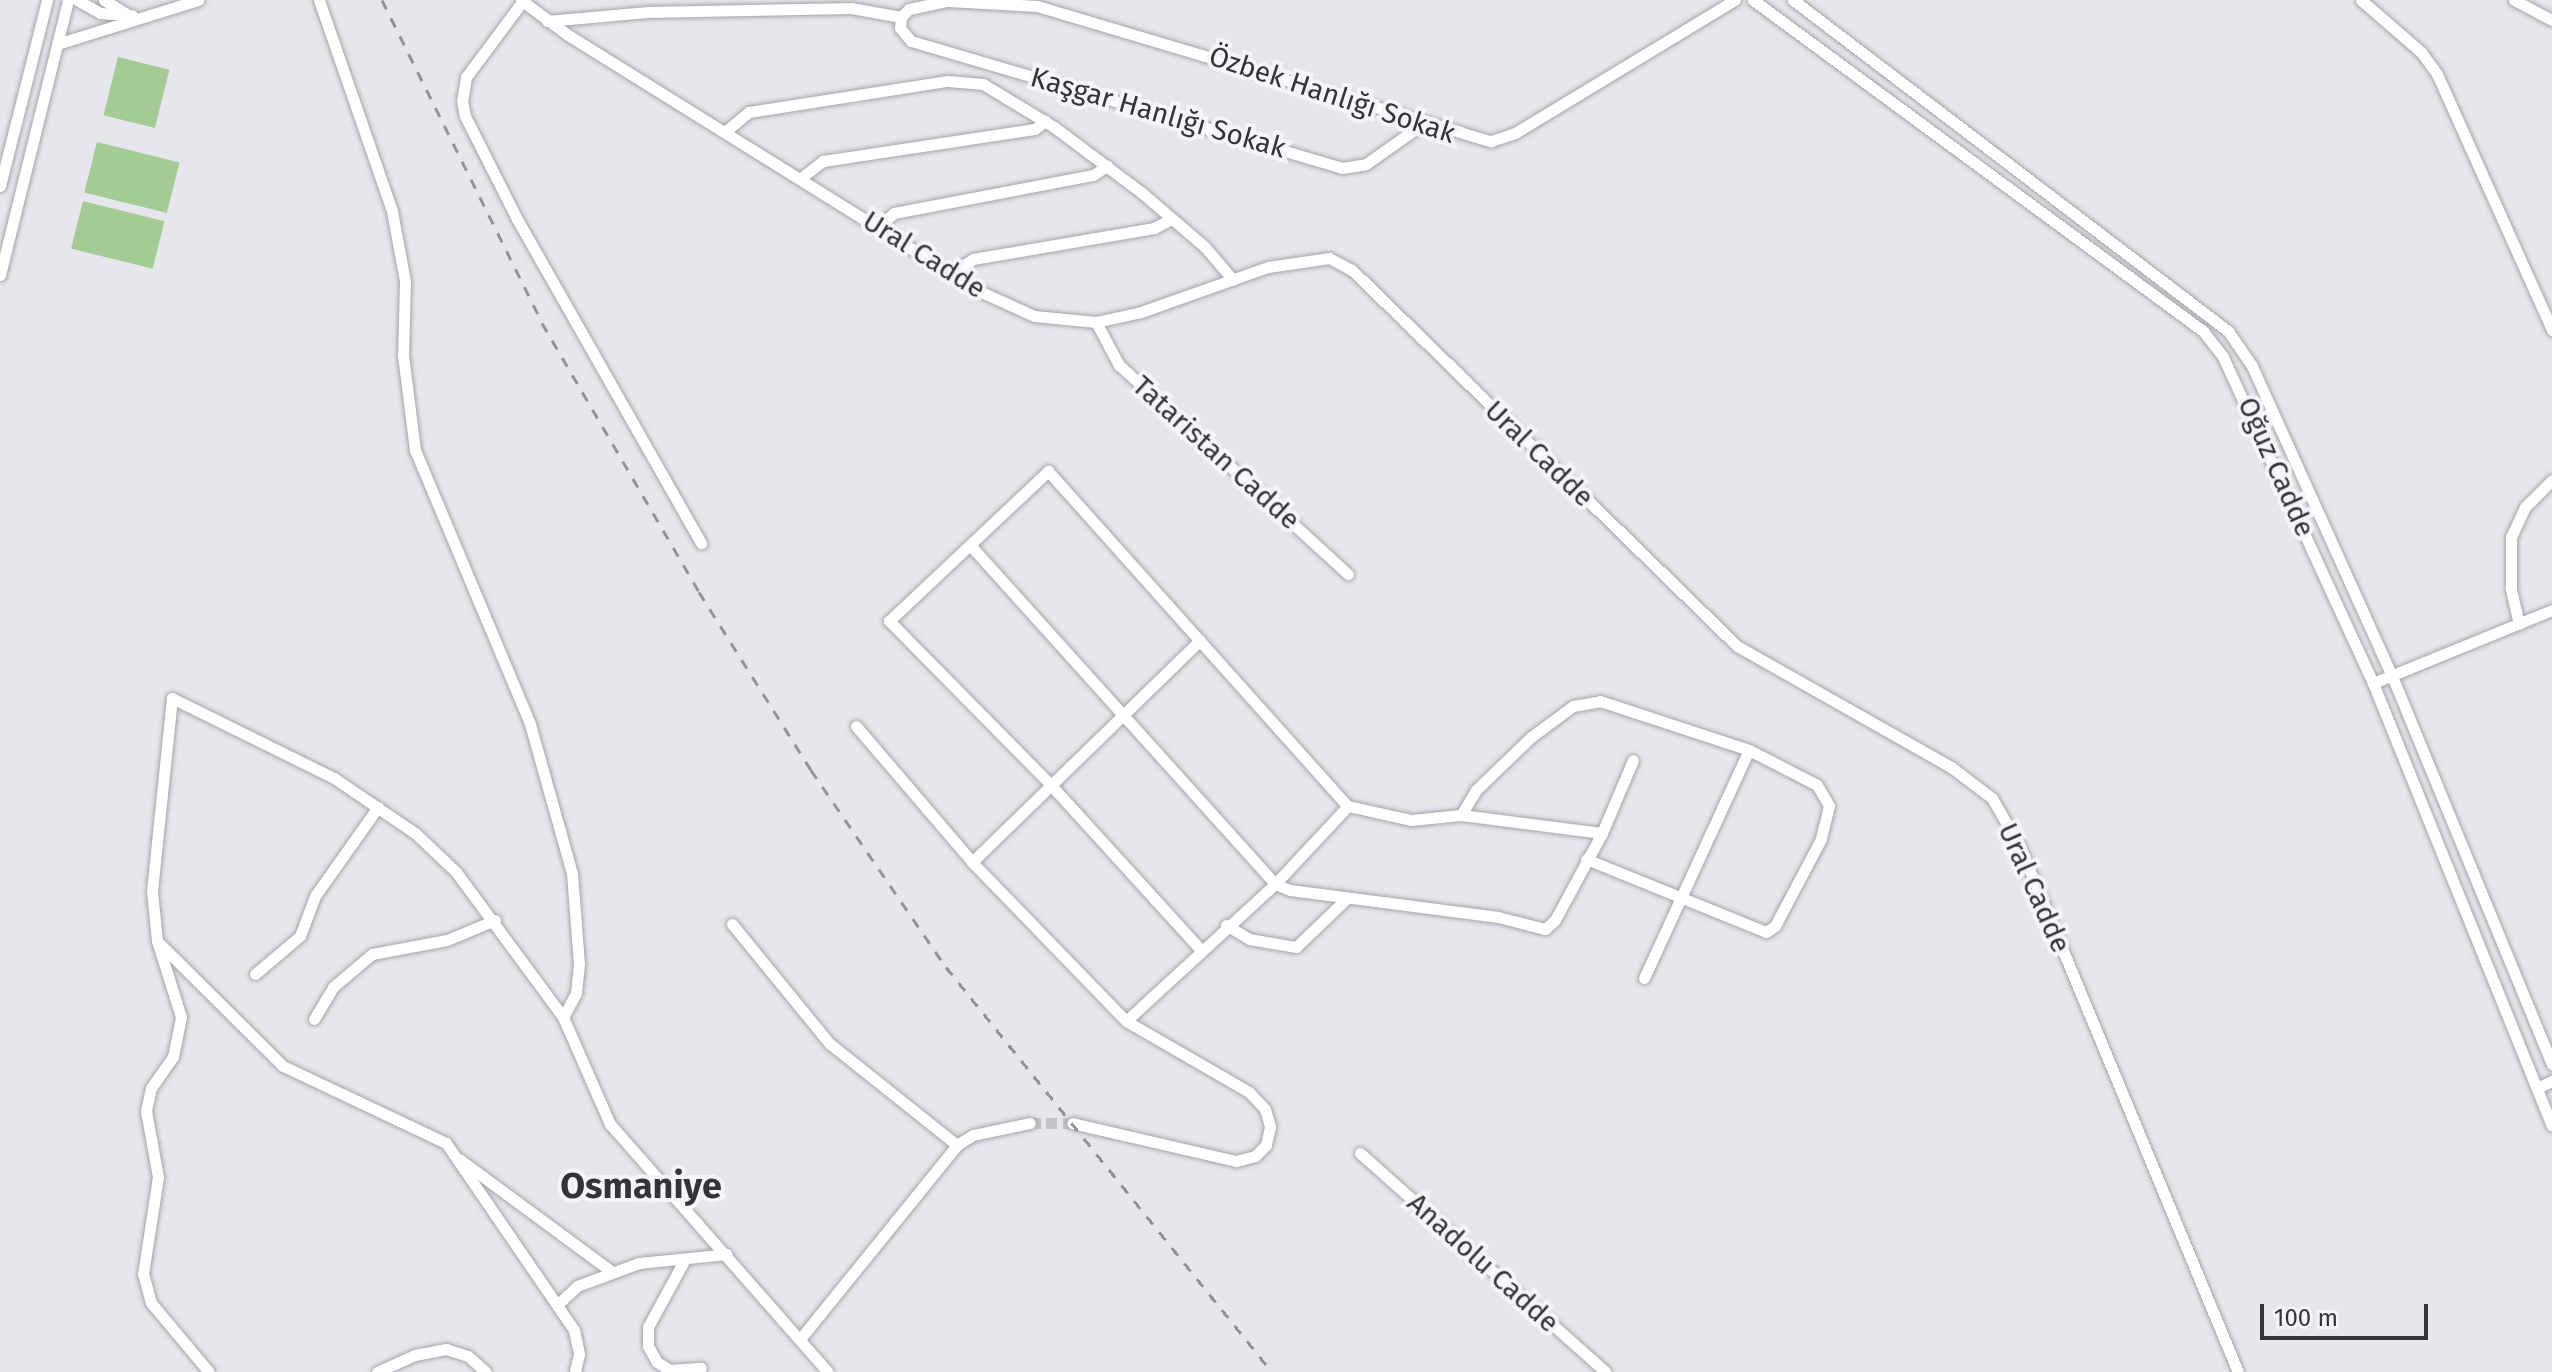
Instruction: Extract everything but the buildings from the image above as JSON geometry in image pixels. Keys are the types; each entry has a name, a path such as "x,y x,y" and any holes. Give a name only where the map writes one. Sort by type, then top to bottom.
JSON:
{"street":[{"path":"0,186 47,0"},
{"path":"0,275 68,0"},
{"path":"77,0 100,13 141,16"},
{"path":"104,0 127,15"},
{"path":"57,44 198,0"},
{"path":"319,0 392,211 405,281 403,355 415,450 530,724 572,873 579,964 576,993 563,1017"},
{"name":"Özbek Hanlığı Sokak","path":"901,17 909,9 948,1 1037,6 1475,140 1507,137 1735,0"},
{"name":"Oğuz Cadde","path":"1753,0 2203,331 2232,369 2373,683 2552,1125"},
{"name":"Oğuz Cadde","path":"1793,0 2228,331 2252,366 2392,676 2552,1064"},
{"path":"2361,0 2421,52 2437,74 2552,330"},
{"path":"2514,0 2552,20"},
{"path":"521,1 466,77 462,93 465,116 517,219 701,543"},
{"name":"Ural Cadde","path":"521,1 547,21 951,273 1034,316 1096,322 1268,267 1329,258 1352,270 1737,646 1951,767 1992,798 2020,847 2238,1372"},
{"path":"547,21 648,12 851,8 901,17"},
{"name":"Kaşgar Hanlığı Sokak","path":"901,17 900,28 911,41 1342,168 1366,164 1424,123"},
{"path":"726,131 749,112 957,80 991,87 1107,166 1172,219 1233,280"},
{"path":"801,178 823,161 1035,129 1045,121"},
{"path":"878,227 894,213 1093,175 1107,166"},
{"path":"951,273 973,259 1154,228 1172,219"},
{"name":"Tataristan Cadde","path":"1096,322 1119,365 1348,574"},
{"path":"1200,949 1049,783 889,621 1048,471 1348,806 1411,820 1461,815 1602,833"},
{"path":"2519,624 2511,588 2511,537 2525,507 2552,480"},
{"path":"970,545 1125,711 1275,884 1345,900 1475,914 1545,929 1555,920 1602,833 1633,760"},
{"path":"2373,683 2552,610"},
{"path":"972,862 1049,783 1200,640"},
{"path":"209,1372 151,1303 143,1274 158,1177 146,1111 151,1088 173,1057 181,1017 157,941 152,891 172,698 334,778 378,807 456,872 495,920 563,1017 610,1124 828,1372"},
{"path":"1461,815 1476,790 1531,737 1585,702 1614,705 1749,750 1804,776 1822,791 1829,814 1821,839 1770,931 1586,859"},
{"path":"856,726 972,862 1126,1021 1249,1092 1265,1109 1270,1127 1266,1145 1255,1156 1216,1160 1141,1136 1072,1123"},
{"path":"1644,978 1749,750"},
{"path":"1126,1021 1226,925 1275,884 1348,806"},
{"path":"255,974 300,936 315,896 378,807"},
{"path":"1226,925 1249,939 1296,947 1345,900"},
{"path":"314,1019 333,987 372,954 447,940 495,920"},
{"path":"732,924 829,1043 957,1145"},
{"path":"157,941 283,1066 421,1127 446,1143 558,1304 578,1342 575,1372"},
{"path":"2537,1088 2552,1081"},
{"path":"800,1339 957,1145 973,1135 1030,1123"},
{"name":"Anadolu Cadde","path":"1360,1153 1606,1372"},
{"path":"459,1159 468,1161 543,1224 612,1272"},
{"path":"558,1304 577,1286 654,1259 727,1254"},
{"path":"685,1259 648,1327 648,1346 657,1362 670,1370 701,1368"},
{"path":"377,1372 415,1355 446,1349 468,1356 486,1372"}],"green space":[{"path":"118,57 169,70 155,128 103,115"},
{"path":"97,142 179,163 167,213 84,192"},
{"path":"83,201 165,221 153,269 71,249"}],"tunnel":[{"path":"1030,1123 1072,1123"}],"railway":[{"path":"382,0 542,323 699,592 811,770 946,967 1272,1372"}],"district":[{"name":"Osmaniye","path":"641,1187"}]}
